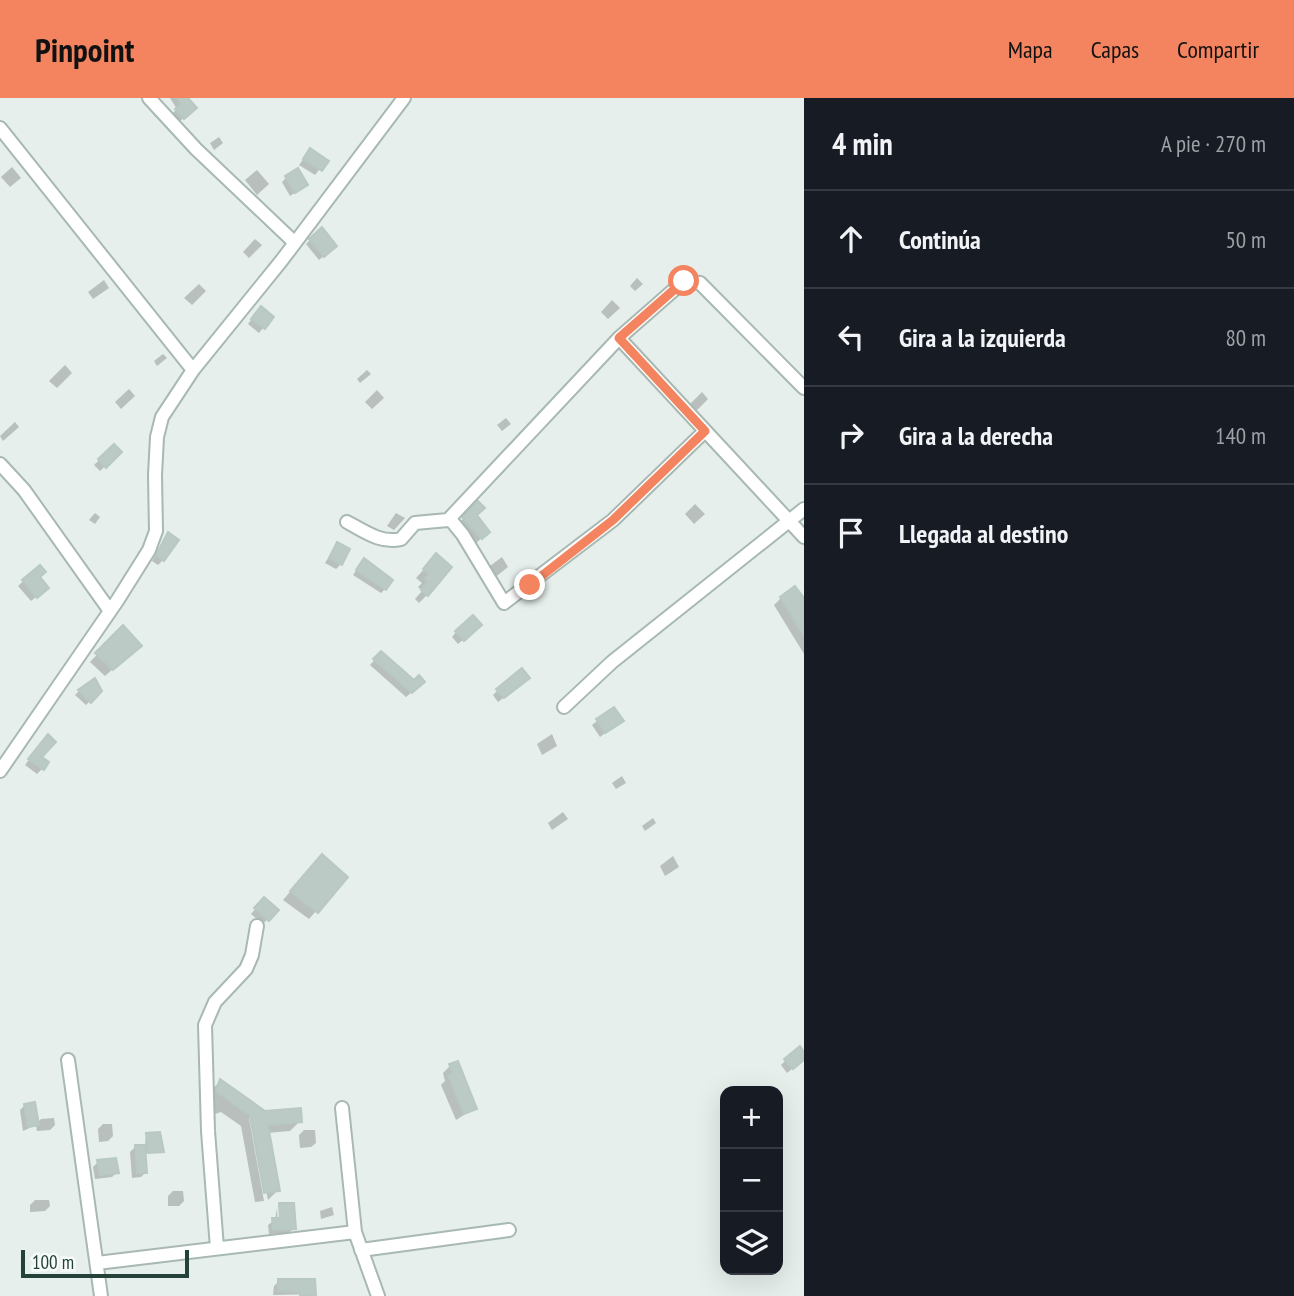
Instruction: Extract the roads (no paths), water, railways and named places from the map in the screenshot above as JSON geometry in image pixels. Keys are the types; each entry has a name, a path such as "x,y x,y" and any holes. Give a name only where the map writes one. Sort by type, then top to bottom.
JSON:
{"street":[{"path":"149,98 195,149 295,243"},
{"path":"0,771 149,550 156,531 157,437 162,417 193,370 295,243 404,98"},
{"path":"0,128 193,370"},
{"path":"346,522 379,538 392,541 401,539 415,523 450,519 619,338 684,281 700,283 804,388"},
{"path":"619,338 804,537"},
{"path":"450,519 463,535 504,603 613,520 705,431"},
{"path":"0,464 24,490 110,611"},
{"path":"564,707 612,662 804,509"},
{"path":"217,1248 208,1131 205,1025 215,1002 246,969 253,955 257,926"},
{"path":"68,1060 101,1296"},
{"path":"342,1108 355,1231 377,1296"},
{"path":"361,1250 509,1230"},
{"path":"97,1263 355,1231"}]}
